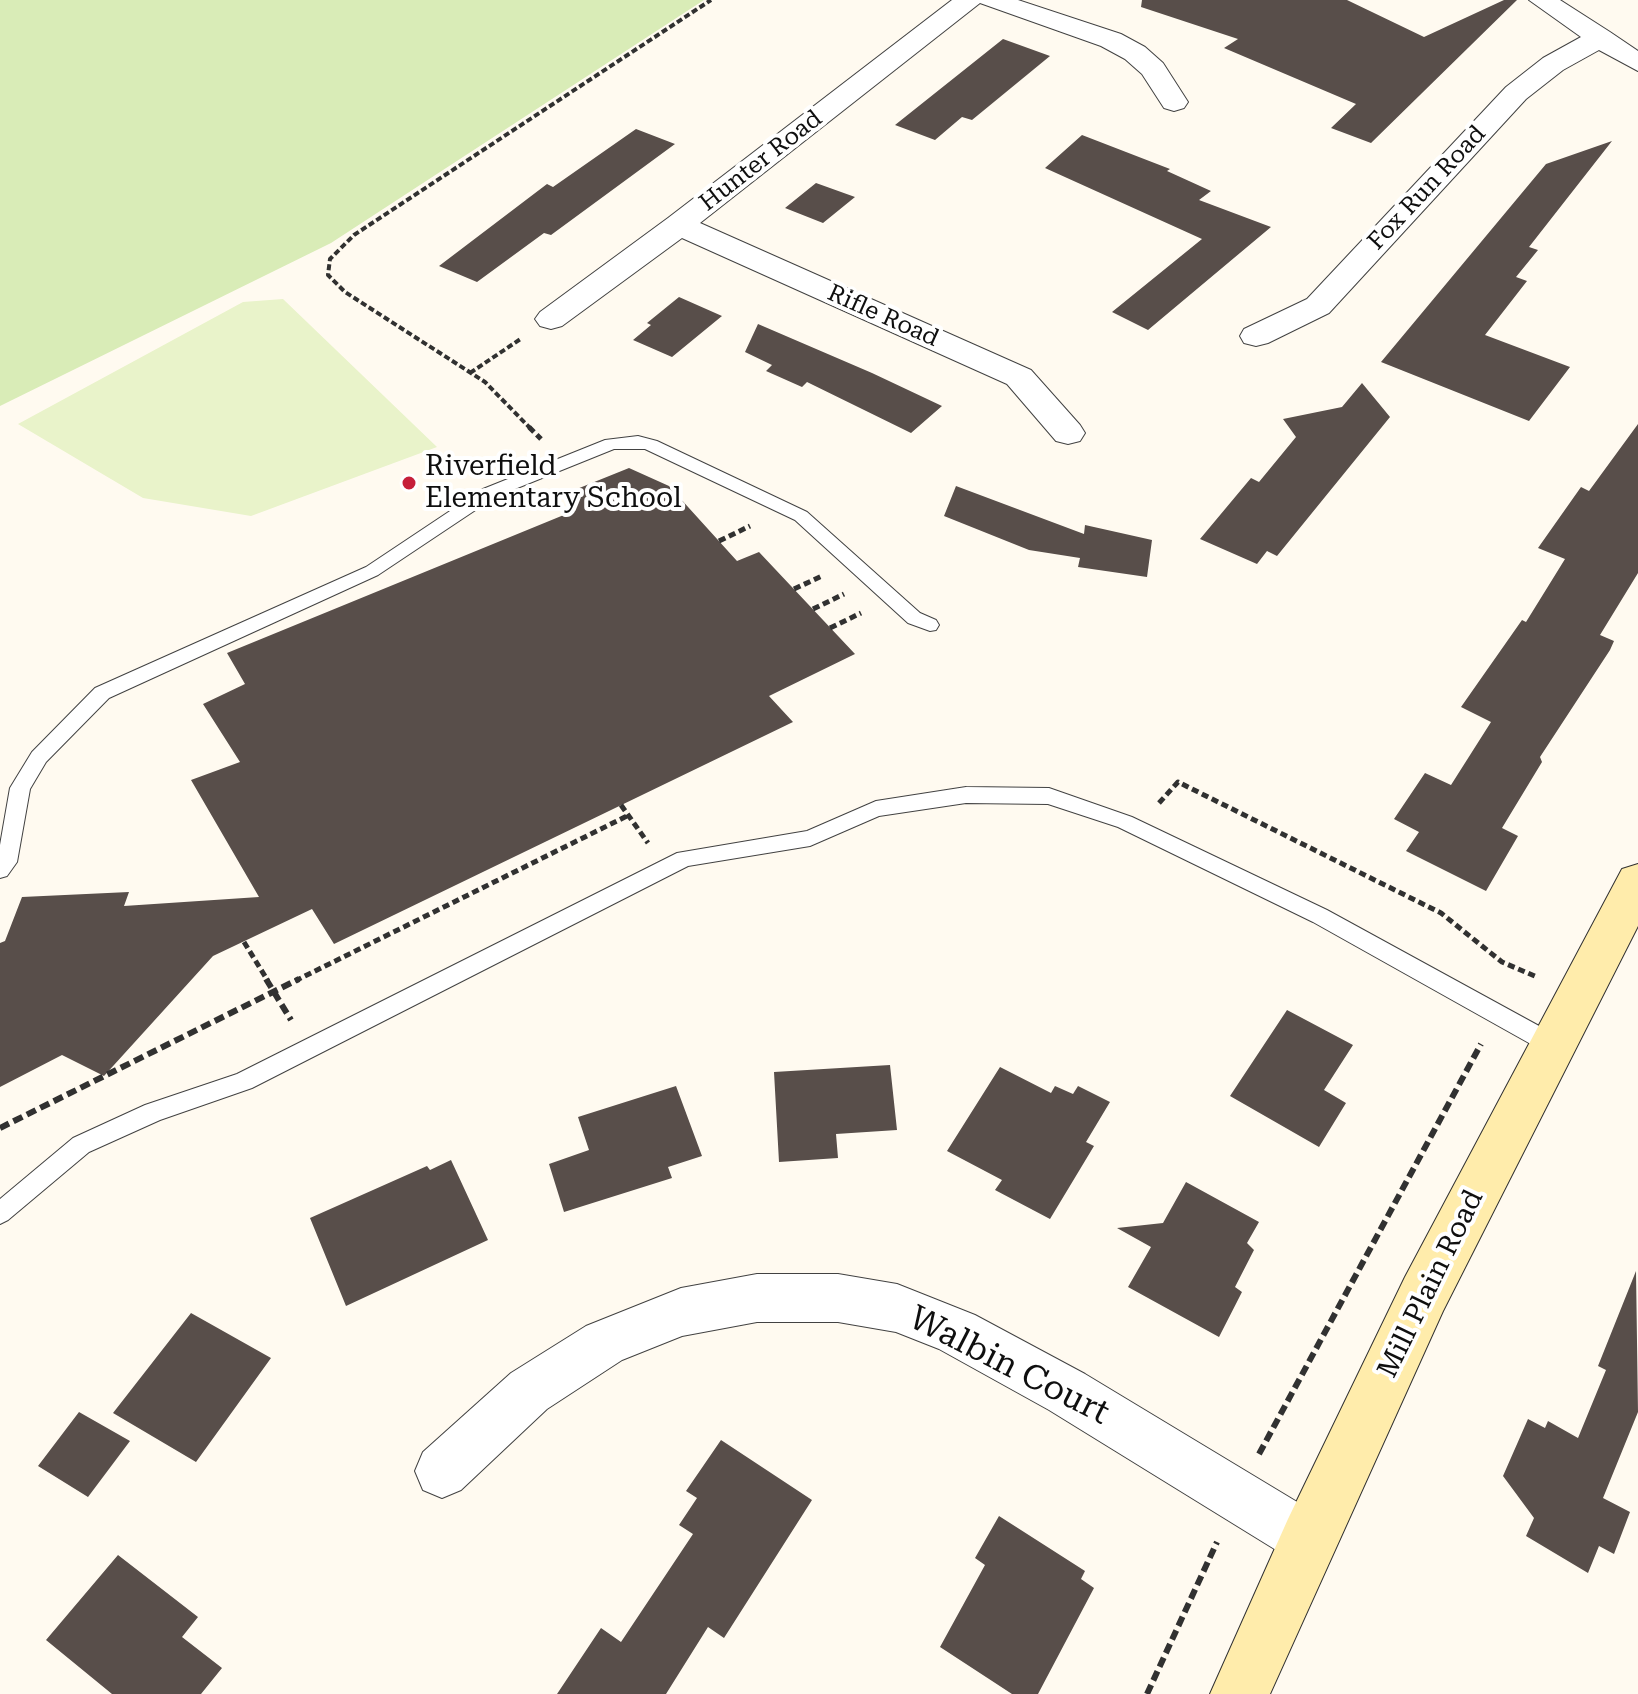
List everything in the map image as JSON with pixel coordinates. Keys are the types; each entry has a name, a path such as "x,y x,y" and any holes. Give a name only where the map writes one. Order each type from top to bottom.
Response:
{"main road":[{"name":"Mill Plain Road","path":"1240,1694 1308,1539 1424,1294 1638,882"}],"street":[{"name":"Hunter Road","path":"551,319 679,225 969,0"},
{"path":"992,0 1111,40 1135,53 1153,69 1174,102"},
{"path":"1542,0 1638,63"},
{"name":"Fox Run Road","path":"1256,336 1318,306 1516,93 1553,64 1600,38"},
{"name":"Rifle Road","path":"679,225 1019,377 1068,433"},
{"name":"Walbin Court","path":"442,1471 529,1391 604,1343 681,1312 742,1301 838,1298 897,1308 957,1332 1067,1392 1308,1539"}],"lane":[{"path":"0,870 7,862 20,788 39,757 102,693 372,571 460,509 489,493 625,441 651,445 801,516 914,618 930,625"},
{"path":"0,1213 81,1145 153,1112 244,1081 684,859 810,838 876,809 966,795 1049,796 1125,822 1320,916 1553,1045"}],"path":[{"path":"564,463 485,382 345,292 328,275 330,259 354,235 711,0"},
{"path":"470,373 551,319"},
{"path":"1151,800 1159,803 1178,782 1441,913 1502,962 1578,998"},
{"path":"621,805 651,847 641,852"},
{"path":"0,1128 275,994 629,815"},
{"path":"244,942 293,1024"},
{"path":"1147,1694 1238,1494 1521,970"}],"green space":[{"path":"0,0 704,0 331,243 0,406"},
{"path":"283,299 437,447 251,516 143,498 18,424 243,302"}],"building":[{"path":"1142,0 1347,0 1424,37 1504,0 1517,0 1371,143 1331,128 1356,104 1224,48 1238,39 1141,7"},
{"path":"1003,39 1050,56 972,120 962,117 935,140 895,125"},
{"path":"636,129 675,144 551,235 544,233 477,282 439,266 547,184 553,187"},
{"path":"1082,135 1170,169 1167,171 1211,191 1199,200 1271,227 1148,330 1112,312 1202,239 1045,168"},
{"path":"1612,141 1529,247 1538,250 1516,277 1527,281 1485,335 1570,367 1529,421 1381,362 1546,164"},
{"path":"816,183 855,197 823,223 785,208"},
{"path":"679,297 722,316 672,357 633,340 651,325 647,323"},
{"path":"758,324 942,406 911,433 807,382 802,387 766,371 772,365 745,352"},
{"path":"1362,383 1390,417 1277,556 1267,551 1257,564 1200,539 1251,478 1259,482 1296,437 1283,419 1342,407"},
{"path":"1638,424 1638,573 1600,635 1614,641 1610,650 1540,757 1542,762 1502,828 1518,836 1486,891 1406,851 1419,832 1394,819 1425,773 1451,785 1491,722 1461,707 1522,620 1526,622 1565,559 1538,548 1581,487 1589,491"},
{"path":"629,468 669,486 737,561 759,552 855,654 769,696 793,722 334,944 312,909 213,956 104,1076 62,1055 0,1087 0,943 5,941 22,897 129,892 124,906 259,897 191,780 240,762 203,704 245,684 227,653 576,510 562,495"},
{"path":"956,486 1084,534 1085,525 1152,540 1147,577 1078,567 1080,558 1029,550 944,516"},
{"path":"1287,1010 1353,1045 1324,1090 1346,1103 1319,1147 1230,1096"},
{"path":"890,1065 897,1130 836,1134 838,1158 779,1162 774,1072"},
{"path":"1000,1067 1051,1093 1055,1086 1073,1094 1078,1086 1110,1102 1086,1142 1094,1146 1050,1219 995,1190 1002,1180 947,1151"},
{"path":"676,1086 702,1156 668,1167 672,1178 564,1212 549,1164 589,1150 578,1117"},
{"path":"451,1160 488,1240 346,1306 310,1218 427,1166 430,1170"},
{"path":"1186,1182 1259,1222 1247,1243 1254,1250 1235,1287 1242,1292 1219,1337 1128,1287 1151,1247 1117,1228 1163,1223"},
{"path":"1636,1271 1638,1412 1603,1498 1630,1512 1614,1554 1599,1546 1588,1573 1526,1536 1534,1518 1503,1476 1528,1419 1545,1428 1548,1421 1578,1438 1606,1370 1598,1366"},
{"path":"191,1313 271,1358 196,1462 113,1413"},
{"path":"79,1412 130,1441 88,1497 38,1466"},
{"path":"721,1440 812,1500 724,1638 708,1627 666,1694 557,1694 601,1628 621,1642 693,1534 679,1525 697,1498 686,1491"},
{"path":"999,1516 1085,1571 1081,1579 1094,1588 1038,1694 1012,1694 940,1647 985,1565 975,1558"},
{"path":"118,1555 198,1617 182,1637 222,1668 201,1694 112,1694 46,1640"}],"place":[{"name":"Riverfield Elementary School","path":"409,483"}]}
